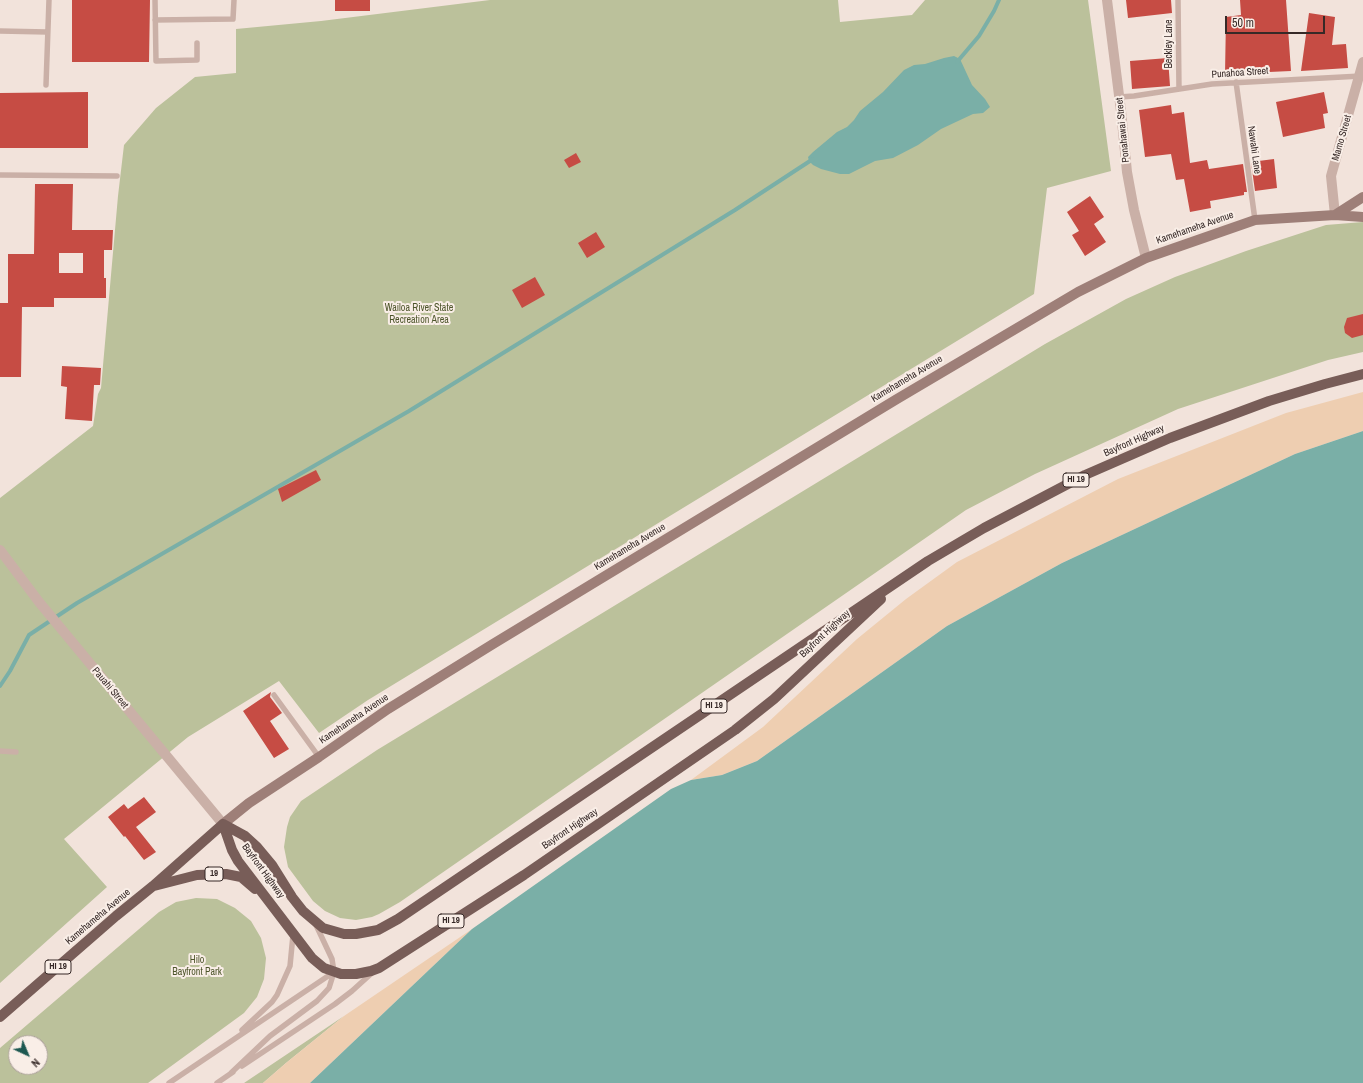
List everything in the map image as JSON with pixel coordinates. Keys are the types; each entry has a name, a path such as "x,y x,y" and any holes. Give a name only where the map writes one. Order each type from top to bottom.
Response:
{"main road":[{"name":"Kamehameha Avenue","path":"1335,215 1363,197"},
{"name":"Kamehameha Avenue","path":"0,1017 249,803 388,709 884,407 1078,292 1146,258 1255,220 1335,215 1363,217"},
{"name":"Bayfront Highway","path":"223,824 245,836 257,847 272,865 292,897 303,911 323,928 344,934 367,933 388,926 928,561 984,528 1084,475 1170,438 1269,401 1363,374"},
{"name":"Bayfront Highway","path":"223,824 232,850 238,861 312,958 324,968 334,972 356,974 371,971 379,968 524,874 747,721 774,699 861,616 928,561"},
{"name":"19","path":"153,886 197,875 226,874 241,877 269,900"}],"street":[{"name":"Ponahawai Street","path":"1107,0 1127,172 1134,210 1146,258"},
{"name":"Mamo Street","path":"1335,215 1330,176 1361,76 1363,62"},
{"name":"Pauahi Street","path":"0,550 39,602 223,824"}],"lane":[{"path":"46,85 49,0"},
{"path":"155,0 156,61 197,60 196,43"},
{"path":"155,20 233,19 234,0"},
{"name":"Beckley Lane","path":"1178,0 1179,89"},
{"path":"0,31 47,32"},
{"name":"Punahoa Street","path":"1119,97 1212,84 1361,76"},
{"name":"Nawahi Lane","path":"1236,82 1255,220"},
{"path":"0,176 117,176"},
{"path":"274,695 319,757"},
{"path":"0,751 16,752"},
{"path":"231,1073 270,1036 322,998 332,982 334,972 332,960 314,921"},
{"path":"225,1044 272,1002 290,966 293,934"},
{"path":"217,1083 335,1004 379,968"},
{"path":"169,1083 334,972"}],"green space":[{"name":"Wailoa River State Recreation Area","path":"490,0 838,0 840,22 912,15 925,0 1088,0 1111,171 1047,188 1034,294 368,700 319,733 279,681 188,737 64,839 107,887 0,983 0,498 93,426 98,394 101,388 124,145 156,108 195,77 236,73 236,29 321,21"},
{"path":"1363,222 1363,352 1328,360 1178,409 1035,474 966,510 400,902 379,914 356,920 340,918 325,911 313,901 288,867 284,847 287,827 290,817 301,801 377,750 1045,344 1126,299 1175,277 1246,251 1326,225"},
{"name":"Hilo Bayfront Park","path":"196,898 217,899 235,908 251,921 261,938 266,958 264,979 257,997 244,1013 148,1083 0,1083 0,1048 8,1041 8,1075 48,1075 48,1035 15,1035 159,912 176,902"},
{"path":"344,1016 263,1083 244,1083"}],"sand":[{"path":"1363,392 1363,431 1295,454 1062,563 947,626 757,761 722,775 691,780 763,727 857,639 906,599 957,562 1118,479 1286,413"},
{"path":"472,929 310,1083 263,1083 344,1016"}],"water":[{"path":"954,56 960,59 972,85 990,107 983,113 973,114 941,129 918,145 893,158 875,161 849,174 840,174 821,169 809,161 808,157 813,152 837,132 847,127 860,111 883,92 904,70 914,65 925,64"},
{"path":"1363,431 1363,1083 310,1083 472,929 671,789 691,780 722,775 757,761 947,626 1062,563 1295,454"}],"building":[{"path":"72,0 150,0 149,62 72,62"},
{"path":"335,0 370,0 370,11 335,11"},
{"path":"1126,0 1171,0 1172,13 1128,18"},
{"path":"1240,0 1286,0 1291,71 1225,74 1226,17 1241,15"},
{"path":"1309,13 1335,17 1332,45 1346,44 1348,68 1301,71"},
{"path":"1168,58 1170,86 1132,89 1130,61"},
{"path":"88,92 88,148 0,148 0,93"},
{"path":"1324,92 1328,113 1323,114 1325,128 1283,137 1276,102"},
{"path":"1171,105 1172,114 1184,112 1190,163 1207,160 1209,169 1243,164 1247,192 1244,192 1244,195 1210,201 1211,208 1190,212 1184,179 1176,180 1171,154 1145,157 1139,110"},
{"path":"576,153 581,162 569,168 564,160"},
{"path":"1274,159 1277,188 1255,191 1251,162"},
{"path":"35,184 73,184 72,230 113,230 112,250 104,250 106,298 54,298 54,307 22,307 21,377 0,377 0,303 8,303 8,254 34,254","holes":["59,253 83,253 83,273 59,273"]},
{"path":"1090,196 1104,217 1094,224 1106,242 1085,256 1072,235 1079,231 1067,212"},
{"path":"596,232 605,247 587,258 578,243"},
{"path":"535,277 545,295 522,308 512,290"},
{"path":"1363,314 1363,335 1352,338 1345,333 1344,327 1347,318"},
{"path":"62,366 101,368 100,385 94,385 92,421 65,419 67,387 61,386"},
{"path":"316,470 321,480 282,502 278,489"},
{"path":"271,692 270,697 282,713 270,721 289,749 274,758 243,711"},
{"path":"144,797 156,812 136,827 156,852 144,860 108,817 124,804 128,809"}],"waterway":[{"path":"957,62 979,36 999,0"},
{"path":"0,686 10,671 29,635 77,603 409,411 735,210 813,159"}]}
